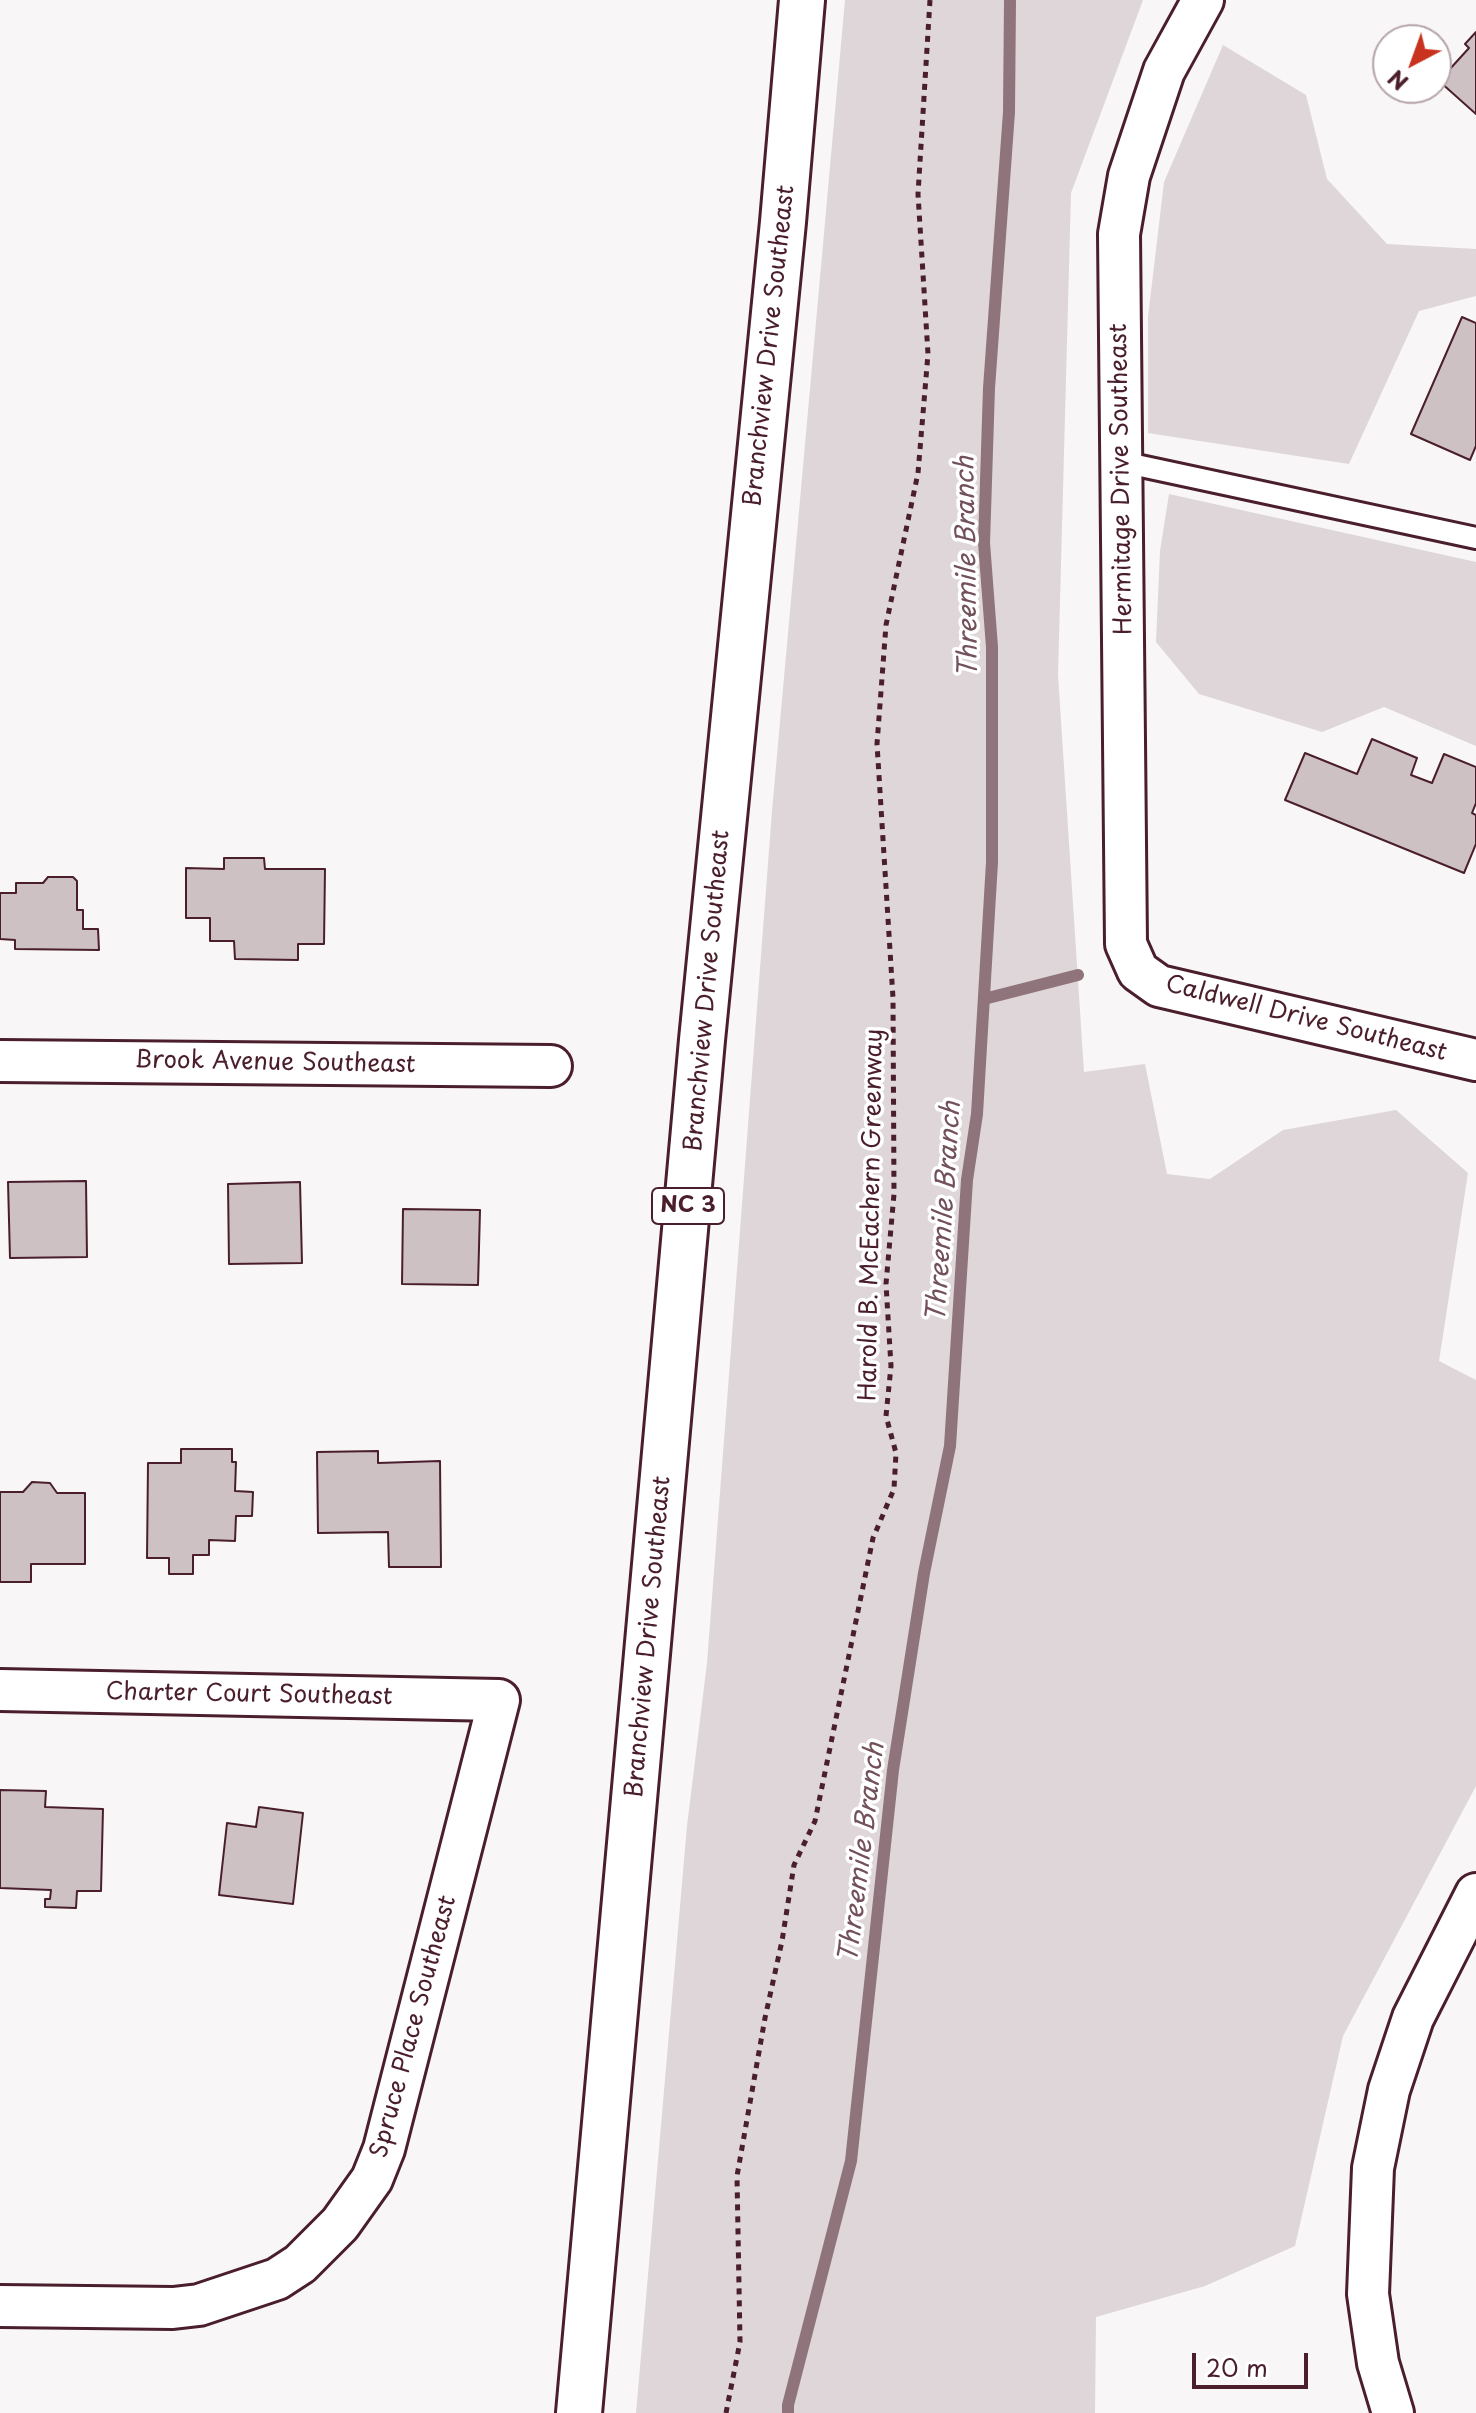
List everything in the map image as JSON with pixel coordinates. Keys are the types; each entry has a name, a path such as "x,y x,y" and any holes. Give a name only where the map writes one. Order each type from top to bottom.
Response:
{"main road":[{"name":"Branchview Drive Southeast","path":"579,2413 704,1025 802,0"}],"street":[{"name":"Hermitage Drive Southeast","path":"1138,971 1126,944 1119,234 1129,176 1164,71 1203,0"},
{"name":"Caldwell Drive Southeast","path":"1138,971 1159,986 1476,1060"},
{"name":"Brook Avenue Southeast","path":"0,1061 551,1066"},
{"name":"Charter Court Southeast","path":"0,1690 499,1700"},
{"name":"Spruce Place Southeast","path":"0,2306 173,2308 199,2305 277,2279 300,2264 340,2224 372,2179 384,2149 499,1700"},
{"path":"1393,2413 1378,2363 1368,2294 1373,2168 1389,2090 1413,2018 1476,1894"}],"lane":[{"path":"1122,462 1476,538"}],"path":[{"name":"Harold B. McEachern Greenway","path":"726,2413 740,2342 737,2176 765,2018 794,1865 815,1821 873,1538 894,1489 896,1453 886,1416 891,1366 886,1284 894,1194 893,998 877,744 886,625 918,473 928,354 918,194 930,0"}],"shaded area":[{"path":"845,0 1143,0 1071,193 1058,675 1084,1072 1145,1064 1167,1174 1210,1179 1283,1130 1396,1110 1468,1173 1439,1361 1476,1380 1476,1786 1343,2036 1295,2246 1205,2286 1096,2317 1095,2413 636,2413 687,1826 707,1663 772,811"},
{"path":"1223,45 1306,95 1327,179 1387,244 1476,249 1476,296 1419,311 1349,464 1148,433 1148,317 1164,182"},
{"path":"1169,494 1476,562 1476,746 1384,707 1322,732 1199,694 1156,642 1160,551"}],"building":[{"path":"1476,32 1476,114 1452,93 1452,67 1469,48 1465,44"},
{"path":"1462,317 1476,323 1476,446 1470,460 1411,434"},
{"path":"1372,739 1417,758 1411,775 1432,783 1444,754 1476,767 1476,803 1472,813 1476,815 1476,844 1464,873 1285,800 1305,753 1357,774"},
{"path":"224,858 264,858 265,869 325,869 324,944 298,944 298,960 235,959 234,941 210,941 210,918 186,918 186,868 224,869"},
{"path":"48,877 73,877 77,881 77,910 83,910 83,929 98,929 99,950 15,949 15,940 0,939 0,893 16,893 16,883 43,883"},
{"path":"86,1181 87,1257 10,1258 8,1182"},
{"path":"300,1182 302,1263 229,1264 228,1184"},
{"path":"403,1209 480,1210 478,1285 402,1284"},
{"path":"181,1449 232,1449 232,1462 236,1462 235,1491 253,1492 252,1516 236,1516 235,1541 209,1540 209,1555 193,1555 193,1574 169,1574 169,1558 147,1558 148,1463 181,1463"},
{"path":"378,1451 378,1463 440,1461 441,1567 389,1567 388,1532 318,1533 317,1452"},
{"path":"32,1482 50,1483 57,1493 85,1493 85,1564 31,1564 31,1582 0,1582 0,1492 23,1492"},
{"path":"0,1790 46,1791 45,1807 103,1809 101,1891 77,1891 76,1908 45,1907 45,1899 50,1899 51,1890 0,1888"},
{"path":"259,1807 303,1813 293,1904 219,1895 227,1823 256,1827"}],"waterway":[{"name":"Threemile Branch","path":"788,2413 851,2161 893,1770 924,1573 950,1446 967,1180 977,1114 992,862 992,647 984,543 989,388 1009,112 1010,0"},
{"path":"984,999 1078,975"}]}
